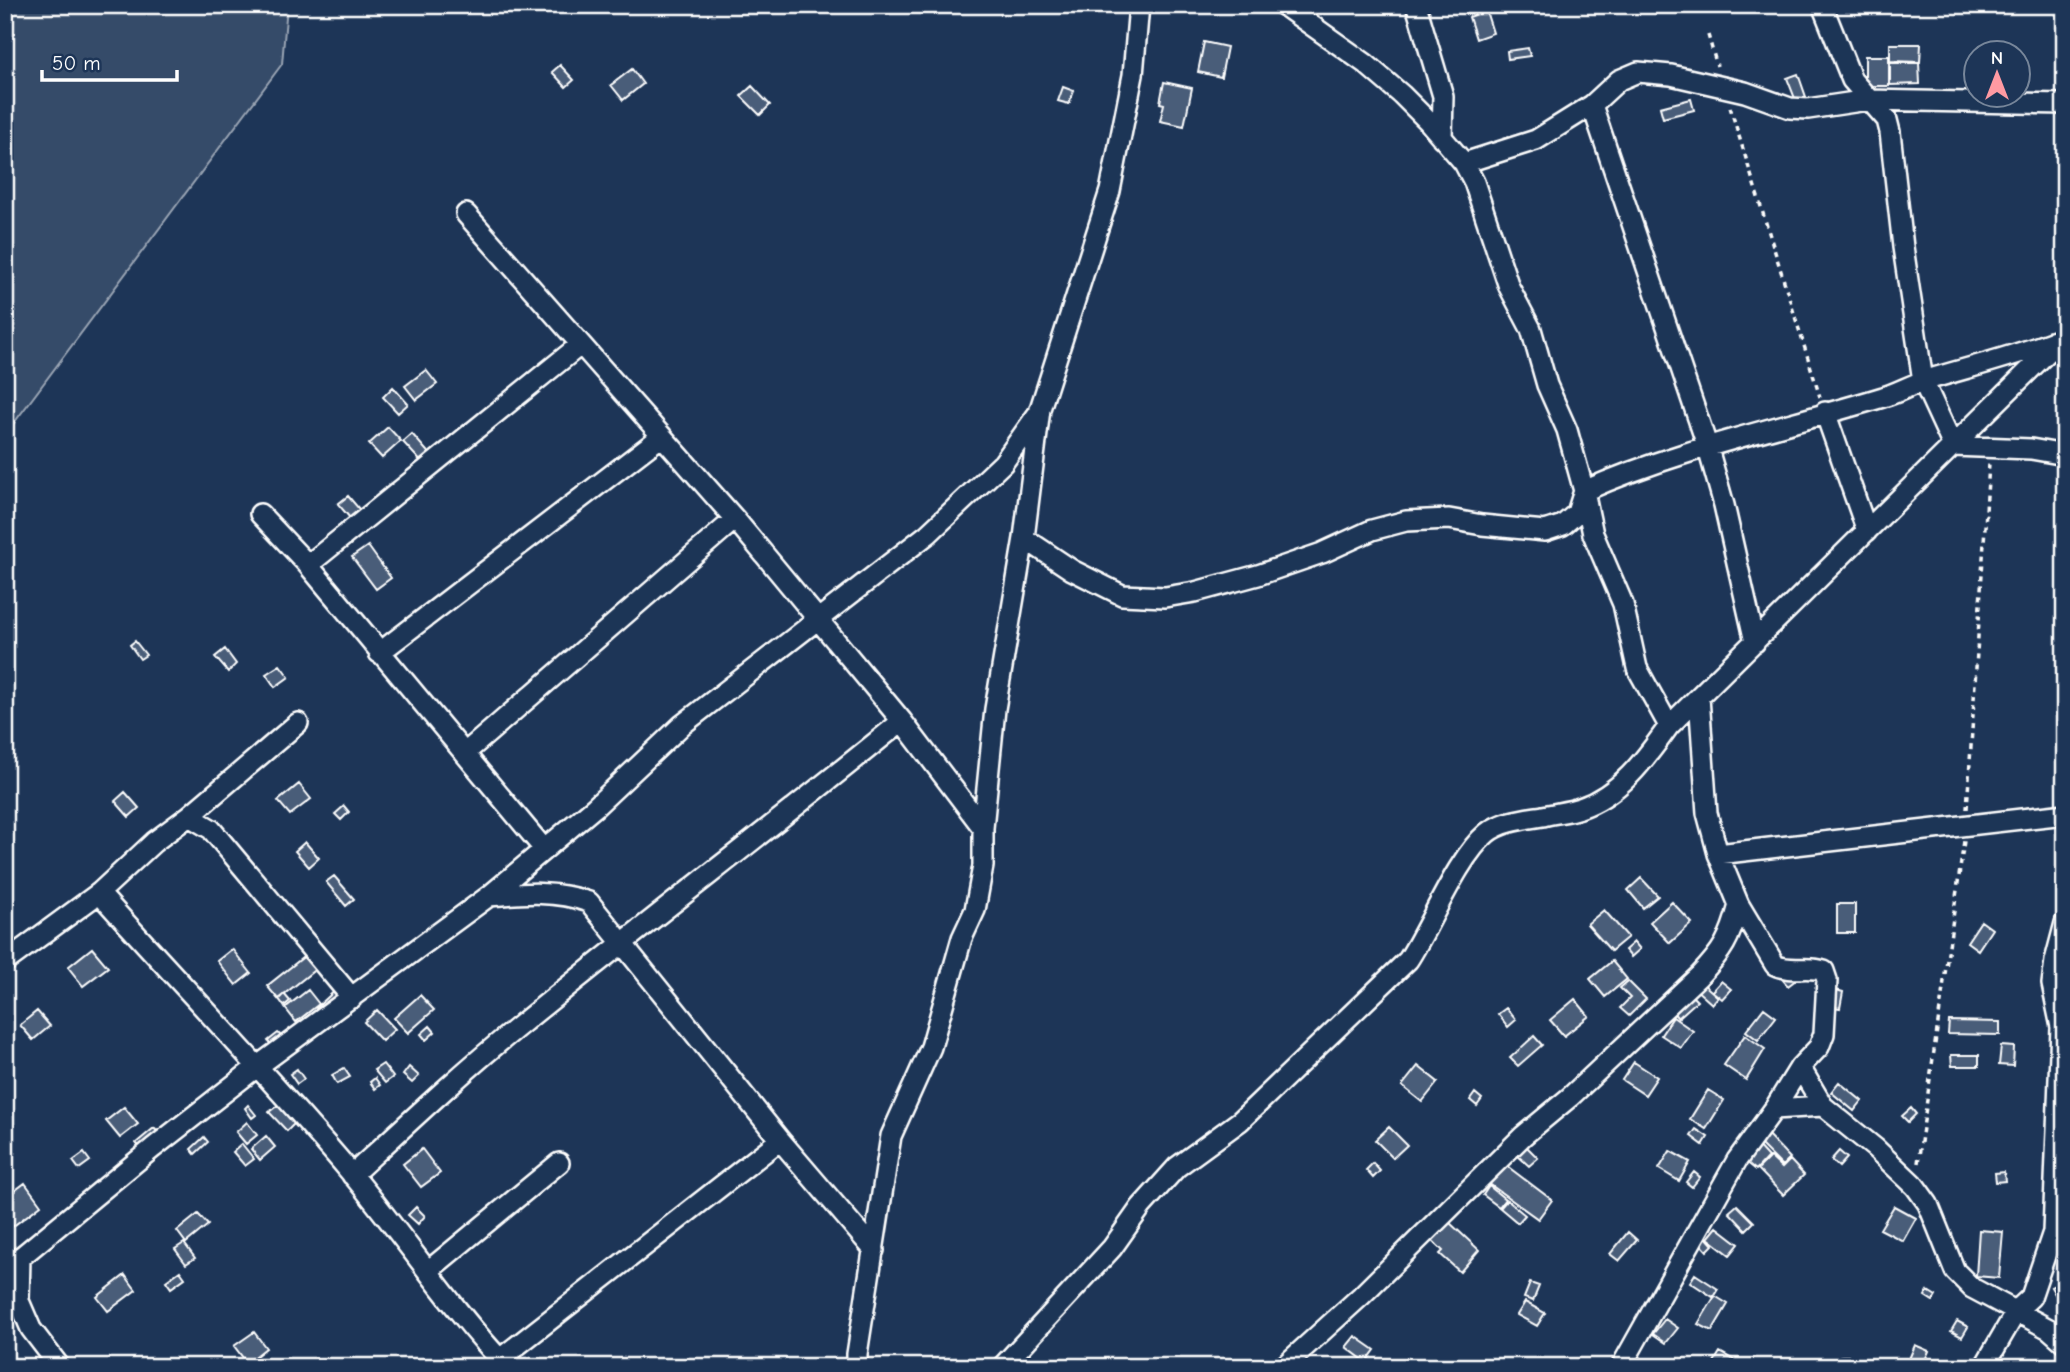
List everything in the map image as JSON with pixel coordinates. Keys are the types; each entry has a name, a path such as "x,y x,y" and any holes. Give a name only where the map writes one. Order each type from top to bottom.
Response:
{"street":[{"path":"857,1367 885,1160 891,1136 931,1047 962,938 975,911 983,866 995,709 1024,538 1040,409 1110,191 1131,86 1139,5"},
{"path":"1283,5 1366,64 1402,95 1464,163 1481,200 1508,287 1531,329 1547,385 1567,430 1593,534 1623,604 1637,668 1669,726"},
{"path":"1416,5 1443,96 1442,138"},
{"path":"1822,5 1852,80 1887,120 1923,381 1953,446"},
{"path":"1464,163 1535,140 1592,105 1619,80 1638,72 1671,75 1745,92 1790,108 1808,109 1868,100 2065,104"},
{"path":"1592,105 1707,445 1724,505 1755,642"},
{"path":"466,214 735,519 902,721 984,828"},
{"path":"1024,538 1072,570 1122,595 1165,597 1258,575 1322,553 1372,530 1406,521 1449,519 1545,531 1563,526 1577,513 1584,491 1630,471 1707,445 1885,397 1923,381 2021,353 2064,337"},
{"path":"1002,1367 1112,1248 1141,1207 1177,1167 1240,1121 1408,960 1424,936 1455,876 1488,832 1503,824 1581,808 1602,798 1625,781 1669,726 2064,337"},
{"path":"308,565 580,345"},
{"path":"60,1367 31,1329 19,1301 13,1263 258,1066 489,895 595,807 682,725 928,534 1003,463 1040,409"},
{"path":"1825,412 1867,531"},
{"path":"379,653 662,436"},
{"path":"1953,446 2031,449 2065,455"},
{"path":"260,514 308,565 544,849"},
{"path":"465,753 735,519"},
{"path":"1621,1367 1737,1160 1800,1067 1819,1047 1824,1034 1827,980 1824,971 1816,968 1785,970 1775,965 1740,905 1718,854 1707,813 1699,697"},
{"path":"352,1175 446,1088 519,1026 902,721"},
{"path":"5,962 99,893 154,842 189,816 298,723"},
{"path":"1718,854 2065,814"},
{"path":"189,816 211,829 352,998"},
{"path":"489,895 542,892 589,902 780,1140 874,1250"},
{"path":"99,893 190,996 258,1066 352,1175 504,1363 780,1140"},
{"path":"1283,1367 1380,1278 1523,1136 1570,1097 1699,976 1717,957 1731,936 1740,905"},
{"path":"1984,1367 2017,1310 2031,1297 2053,1233 2061,1027 2052,984 2065,923"},
{"path":"1800,1067 1823,1106 1875,1148 1915,1186 1928,1204 1955,1271 1972,1288 2017,1310 2049,1329 2065,1343"},
{"path":"1774,1108 1823,1106"},
{"path":"428,1271 559,1163"},
{"path":"1843,1367 1850,1367"}],"path":[{"path":"1708,35 1825,412"}],"shaded area":[{"path":"5,5 287,5 282,64 5,435"}],"building":[{"path":"1486,11 1493,33 1476,39 1469,17"},
{"path":"1204,42 1227,47 1221,77 1198,72"},
{"path":"1890,44 1921,44 1920,62 1890,61"},
{"path":"1528,48 1530,56 1508,59 1507,51"},
{"path":"1865,56 1889,56 1889,86 1865,86"},
{"path":"1890,63 1919,63 1920,84 1890,85"},
{"path":"560,65 574,80 566,87 552,72"},
{"path":"632,69 643,84 623,100 611,85"},
{"path":"1798,74 1806,97 1796,101 1787,78"},
{"path":"1164,82 1192,88 1184,126 1160,121 1164,104 1160,103"},
{"path":"752,86 770,105 760,115 741,96"},
{"path":"1063,87 1074,91 1069,104 1058,101"},
{"path":"1691,99 1694,110 1663,118 1660,107"},
{"path":"426,370 437,384 416,400 405,386"},
{"path":"393,387 408,404 398,413 383,397"},
{"path":"388,427 401,441 382,458 369,444"},
{"path":"412,434 433,458 424,465 403,442"},
{"path":"348,496 360,510 350,518 338,504"},
{"path":"368,546 391,578 376,589 352,557"},
{"path":"135,641 146,655 140,659 130,645"},
{"path":"225,649 236,664 228,672 215,657"},
{"path":"280,665 289,677 275,687 266,674"},
{"path":"299,784 311,799 290,815 278,801"},
{"path":"125,792 139,808 129,817 115,801"},
{"path":"344,806 349,812 341,820 335,814"},
{"path":"305,842 319,858 309,867 295,851"},
{"path":"334,876 354,899 346,906 326,882"},
{"path":"1641,878 1658,896 1643,908 1628,890"},
{"path":"1672,902 1692,923 1670,943 1650,922"},
{"path":"1837,904 1855,904 1855,933 1837,933"},
{"path":"1604,910 1628,937 1611,951 1587,924"},
{"path":"1981,921 1992,929 1978,950 1967,942"},
{"path":"1634,942 1640,949 1631,957 1625,950"},
{"path":"92,948 108,967 83,986 68,967"},
{"path":"232,949 251,973 236,985 217,961"},
{"path":"311,951 322,964 278,999 267,986"},
{"path":"1612,961 1627,979 1605,997 1590,979"},
{"path":"1791,972 1797,979 1788,986 1782,979"},
{"path":"1628,981 1646,999 1629,1016 1620,1008 1630,998 1620,988"},
{"path":"1721,981 1731,989 1722,999 1712,991"},
{"path":"1701,982 1718,997 1712,1004 1695,989"},
{"path":"339,987 344,993 322,1014 316,1008"},
{"path":"1685,989 1697,1001 1678,1018 1667,1006"},
{"path":"1833,989 1843,992 1840,1008 1829,1006"},
{"path":"308,990 319,1004 296,1022 285,1008"},
{"path":"284,994 290,1001 284,1006 279,999"},
{"path":"420,995 434,1010 408,1033 394,1018"},
{"path":"1575,999 1589,1016 1564,1036 1550,1020"},
{"path":"1506,1008 1516,1020 1508,1027 1498,1014"},
{"path":"1764,1008 1776,1017 1758,1040 1746,1031"},
{"path":"377,1010 395,1029 382,1041 364,1022"},
{"path":"37,1011 50,1026 33,1040 20,1025"},
{"path":"1673,1017 1693,1031 1681,1048 1661,1035"},
{"path":"1949,1021 2000,1022 2000,1035 1948,1034"},
{"path":"430,1026 435,1032 426,1040 421,1034"},
{"path":"278,1033 282,1037 272,1046 268,1041"},
{"path":"1745,1035 1765,1049 1746,1080 1724,1065"},
{"path":"1534,1036 1542,1045 1518,1066 1510,1058"},
{"path":"2001,1046 2014,1047 2013,1066 1999,1065"},
{"path":"1951,1055 1979,1055 1979,1066 1952,1066"},
{"path":"1634,1062 1657,1077 1645,1095 1622,1080"},
{"path":"383,1064 393,1077 385,1083 374,1070"},
{"path":"1418,1066 1438,1082 1422,1102 1402,1086"},
{"path":"409,1067 419,1076 412,1083 403,1075"},
{"path":"344,1068 350,1077 337,1084 332,1075"},
{"path":"297,1069 304,1079 297,1084 290,1074"},
{"path":"375,1078 380,1085 375,1089 370,1082"},
{"path":"1839,1082 1862,1101 1854,1111 1831,1092"},
{"path":"1708,1090 1724,1100 1706,1129 1690,1119"},
{"path":"1475,1093 1482,1099 1477,1106 1470,1100"},
{"path":"248,1105 256,1115 252,1118 245,1108"},
{"path":"278,1105 295,1123 287,1131 269,1112"},
{"path":"124,1107 138,1124 120,1138 106,1121"},
{"path":"1911,1108 1916,1114 1908,1122 1902,1116"},
{"path":"247,1122 257,1135 246,1144 236,1132"},
{"path":"1389,1127 1407,1145 1393,1158 1375,1140"},
{"path":"154,1128 163,1138 145,1153 136,1143"},
{"path":"1696,1129 1708,1137 1703,1145 1691,1136"},
{"path":"1766,1133 1790,1158 1782,1166 1757,1141"},
{"path":"266,1136 275,1147 260,1160 251,1149"},
{"path":"204,1137 208,1142 195,1154 191,1149"},
{"path":"242,1144 254,1159 245,1166 233,1152"},
{"path":"1756,1144 1768,1157 1756,1170 1745,1161"},
{"path":"1526,1146 1538,1158 1529,1166 1517,1155"},
{"path":"422,1149 440,1173 421,1187 403,1164"},
{"path":"1670,1151 1690,1162 1679,1181 1659,1169"},
{"path":"1839,1151 1847,1158 1839,1167 1831,1160"},
{"path":"84,1153 90,1161 79,1169 73,1161"},
{"path":"1770,1157 1782,1168 1790,1160 1804,1175 1783,1195 1758,1169"},
{"path":"1373,1163 1380,1171 1373,1178 1366,1170"},
{"path":"1503,1163 1552,1200 1538,1219 1488,1183"},
{"path":"1694,1172 1700,1177 1692,1187 1686,1182"},
{"path":"2004,1172 2005,1181 1996,1182 1995,1173"},
{"path":"25,1183 41,1205 12,1227 5,1218 5,1198"},
{"path":"1489,1186 1505,1199 1499,1207 1483,1195"},
{"path":"1507,1200 1525,1215 1518,1223 1500,1208"},
{"path":"1737,1205 1754,1222 1746,1230 1729,1212"},
{"path":"1894,1206 1916,1218 1903,1241 1880,1229"},
{"path":"416,1207 425,1216 418,1224 408,1215"},
{"path":"198,1214 208,1225 186,1243 177,1231"},
{"path":"1449,1222 1479,1250 1460,1272 1440,1254 1443,1251 1432,1240"},
{"path":"1717,1227 1739,1244 1730,1255 1708,1238"},
{"path":"1979,1230 2003,1232 1999,1278 1976,1276"},
{"path":"1628,1232 1637,1240 1619,1261 1610,1254"},
{"path":"1706,1237 1713,1245 1707,1251 1700,1243"},
{"path":"184,1243 195,1258 186,1264 175,1249"},
{"path":"180,1271 185,1278 171,1288 166,1281"},
{"path":"1695,1274 1718,1289 1713,1297 1690,1282"},
{"path":"125,1275 136,1290 108,1311 97,1297"},
{"path":"2065,1280 2065,1312 2051,1287"},
{"path":"1530,1283 1539,1286 1533,1301 1524,1298"},
{"path":"1928,1291 1936,1296 1933,1301 1925,1296"},
{"path":"1715,1296 1728,1304 1712,1331 1698,1324"},
{"path":"1525,1302 1545,1313 1537,1326 1517,1315"},
{"path":"1665,1319 1678,1328 1666,1343 1653,1334"},
{"path":"1957,1321 1968,1327 1962,1337 1951,1331"},
{"path":"254,1332 266,1348 247,1363 234,1346"},
{"path":"1355,1336 1375,1350 1366,1362 1346,1347"},
{"path":"1915,1345 1929,1351 1923,1365 1909,1359"},
{"path":"1720,1352 1741,1364 1740,1367 1711,1367"}]}
